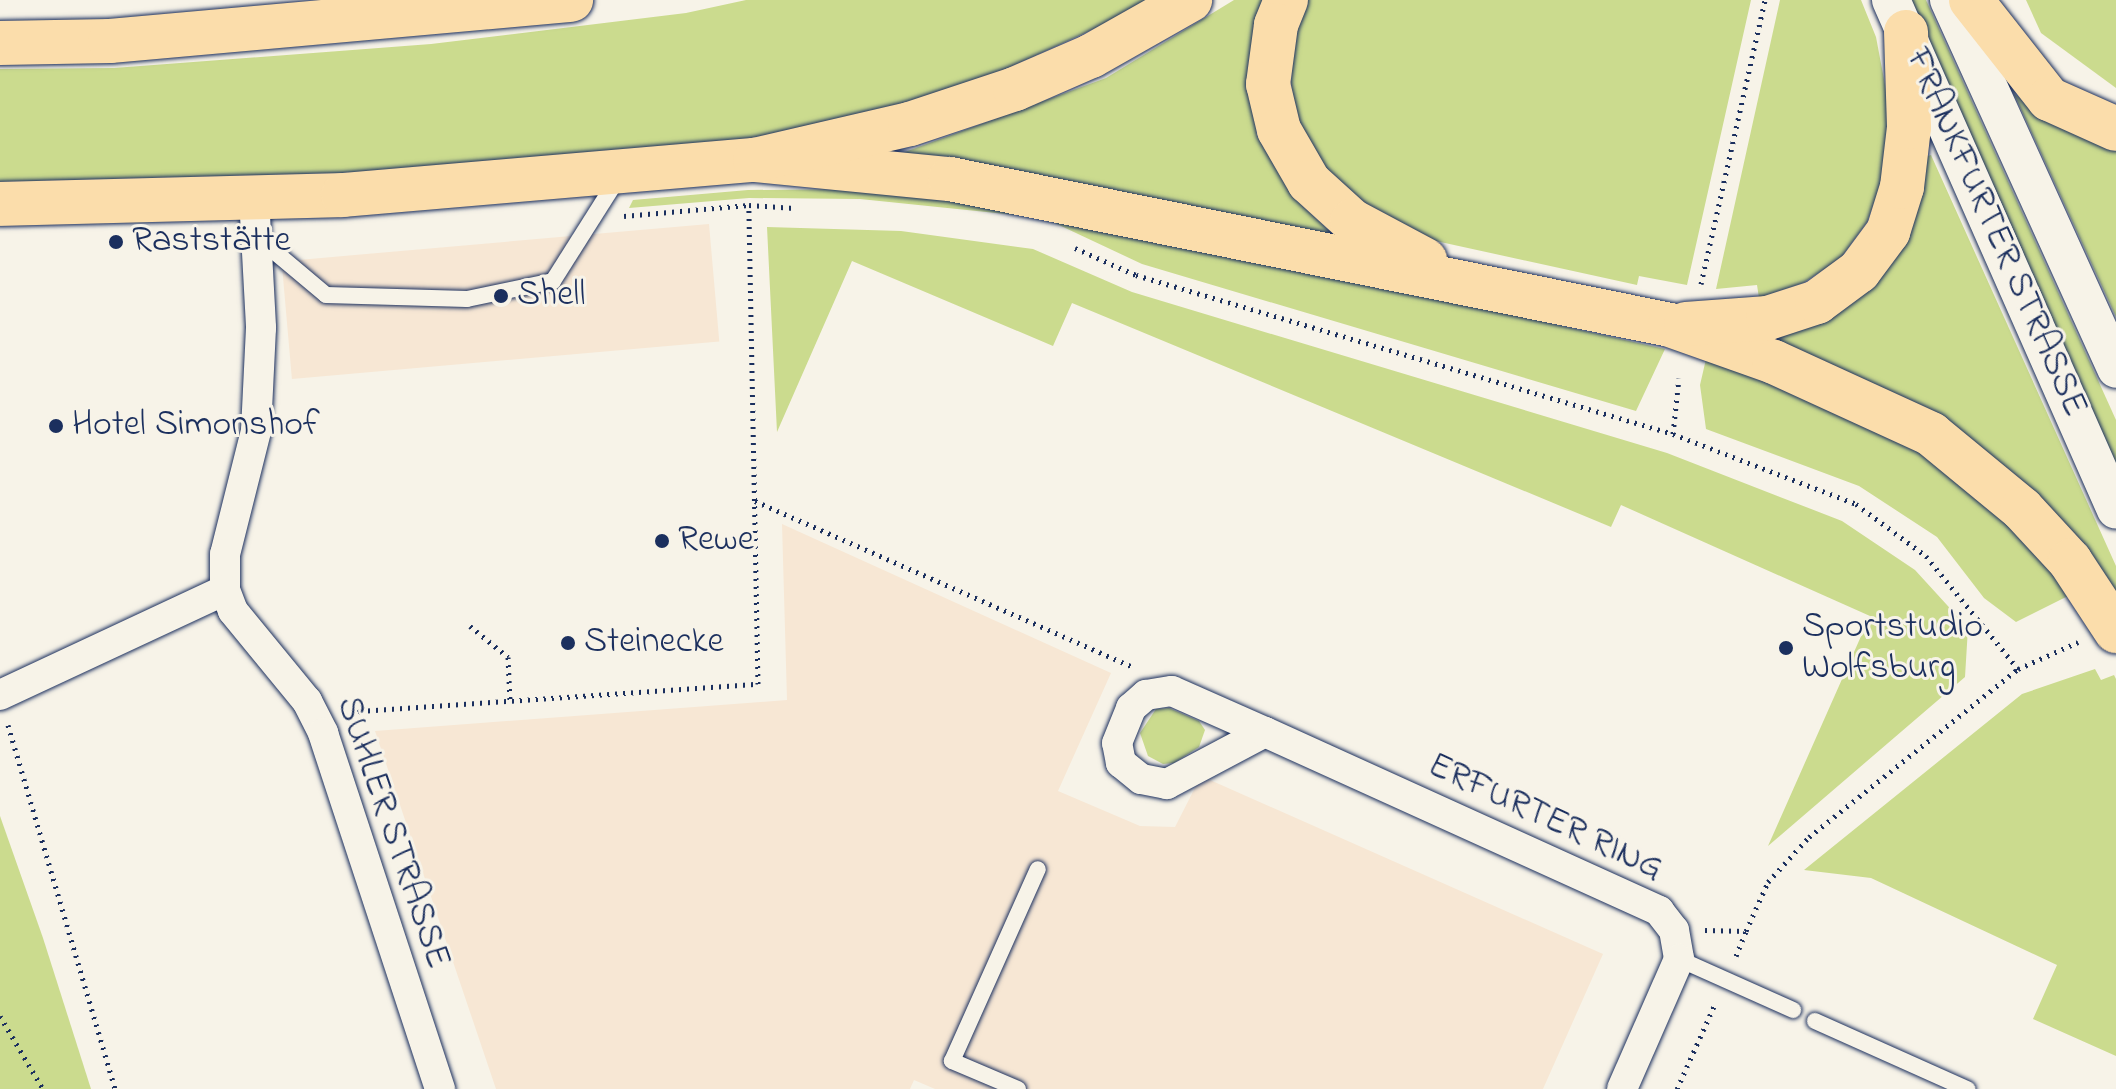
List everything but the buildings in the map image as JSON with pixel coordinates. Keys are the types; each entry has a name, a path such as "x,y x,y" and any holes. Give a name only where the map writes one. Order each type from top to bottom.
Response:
{"highway":[{"path":"0,43 110,41 571,0"},
{"path":"0,204 255,216 755,160 910,124 1015,89 1091,56 1190,0"},
{"path":"1286,0 1276,25 1268,84 1279,130 1309,182 1352,221 1481,286"},
{"path":"1971,0 2049,99 2116,129"},
{"path":"1670,325 1768,318 1817,302 1859,271 1888,232 1902,187 1909,127 1899,16"},
{"path":"755,160 950,179 1670,325 1774,362 1931,434 2032,519 2070,561 2097,636"}],"street":[{"name":"FRANKFURTER STRASSE","path":"1949,0 2116,369"},
{"name":"FRANKFURTER STRASSE","path":"1899,16 2116,510"},
{"path":"2,704 225,590 225,554 256,431 261,328 255,216"},
{"name":"SUHLER STRASSE","path":"225,590 233,611 307,701 323,733 440,1089"},
{"path":"1172,691 1146,695 1121,724 1121,763 1141,779 1167,784 1193,775 1219,754 1265,732"},
{"name":"ERFURTER RING","path":"1172,691 1659,911 1676,944"},
{"path":"1622,1089 1676,944"}],"lane":[{"path":"255,216 326,295 467,299 553,281 587,219 621,174"},
{"path":"1018,1089 952,1061 1038,869"},
{"path":"1676,944 1726,981 1793,1010"},
{"path":"1815,1021 1967,1089"}],"path":[{"path":"1700,288 1765,0"},
{"path":"323,733 360,711 758,684 749,205"},
{"path":"1068,244 1136,275 1673,434 1856,504 1926,556 2018,669"},
{"path":"1673,434 1679,378"},
{"path":"755,501 1118,658 1172,691"},
{"path":"470,626 508,657 510,701"},
{"path":"1677,1089 1768,882 1809,837 2018,669 2097,636"},
{"path":"2,704 115,1089"},
{"path":"1676,944 1746,931"},
{"path":"0,1016 43,1089"}],"shaded area":[{"name":"Shell","path":"709,224 719,342 292,379 282,261"},
{"path":"782,524 1111,673 1058,791 1140,826 1175,827 1201,776 1603,954 1543,1089 935,1089 914,1080 910,1089 496,1089 375,731 787,700"}],"green space":[{"path":"746,0 1157,0 995,74 896,106 747,139 620,157 341,173 0,182 0,69 114,68 431,44 686,13"},
{"path":"1234,0 1265,0 1250,83 1257,136 1294,198 1335,236 894,156 1106,78"},
{"path":"1306,0 1751,0 1687,285 1639,276 1637,285 1413,236 1365,206 1326,172 1297,124 1291,82 1296,27"},
{"path":"1780,0 1861,0 1876,37 1889,106 1884,176 1867,222 1840,259 1803,283 1759,298 1757,285 1716,289"},
{"path":"1910,0 1926,0 2116,420 2116,467"},
{"path":"2026,0 2116,0 2116,88 2041,33"},
{"path":"2014,94 2042,114 2116,143 2116,317"},
{"path":"1931,155 2116,566 2116,605 2064,530 1773,346 1773,337 1828,316 1873,288 1906,240 1925,157"},
{"path":"860,189 947,195 1086,220 1665,349 1636,411 1142,264 1044,218 860,199 749,198 629,208 633,200 748,190"},
{"path":"767,227 901,231 1033,249 1132,292 1667,453 1842,521 1915,570 1968,628 1965,677 1768,846 1870,616 1621,505 1611,527 1072,303 1053,346 852,261 777,432"},
{"path":"1706,359 1771,378 1918,447 1972,486 2052,571 2068,596 2016,622 1984,598 1937,537 1859,486 1706,429 1700,385"},
{"path":"2095,669 2101,680 2114,675 2116,679 2116,1056 2033,1019 2057,965 1871,878 1804,870 2022,694"},
{"path":"1169,708 1199,721 1205,730 1199,747 1174,763 1163,764 1148,756 1140,733 1156,709"},
{"path":"0,816 43,938 91,1089 0,1089"}],"place":[{"name":"Raststätte","path":"116,242"},
{"name":"Shell","path":"501,296"},
{"name":"Hotel Simonshof","path":"56,426"},
{"name":"Rewe","path":"662,541"},
{"name":"Steinecke","path":"568,643"},
{"name":"Sportstudio Wolfsburg","path":"1786,648"}]}
